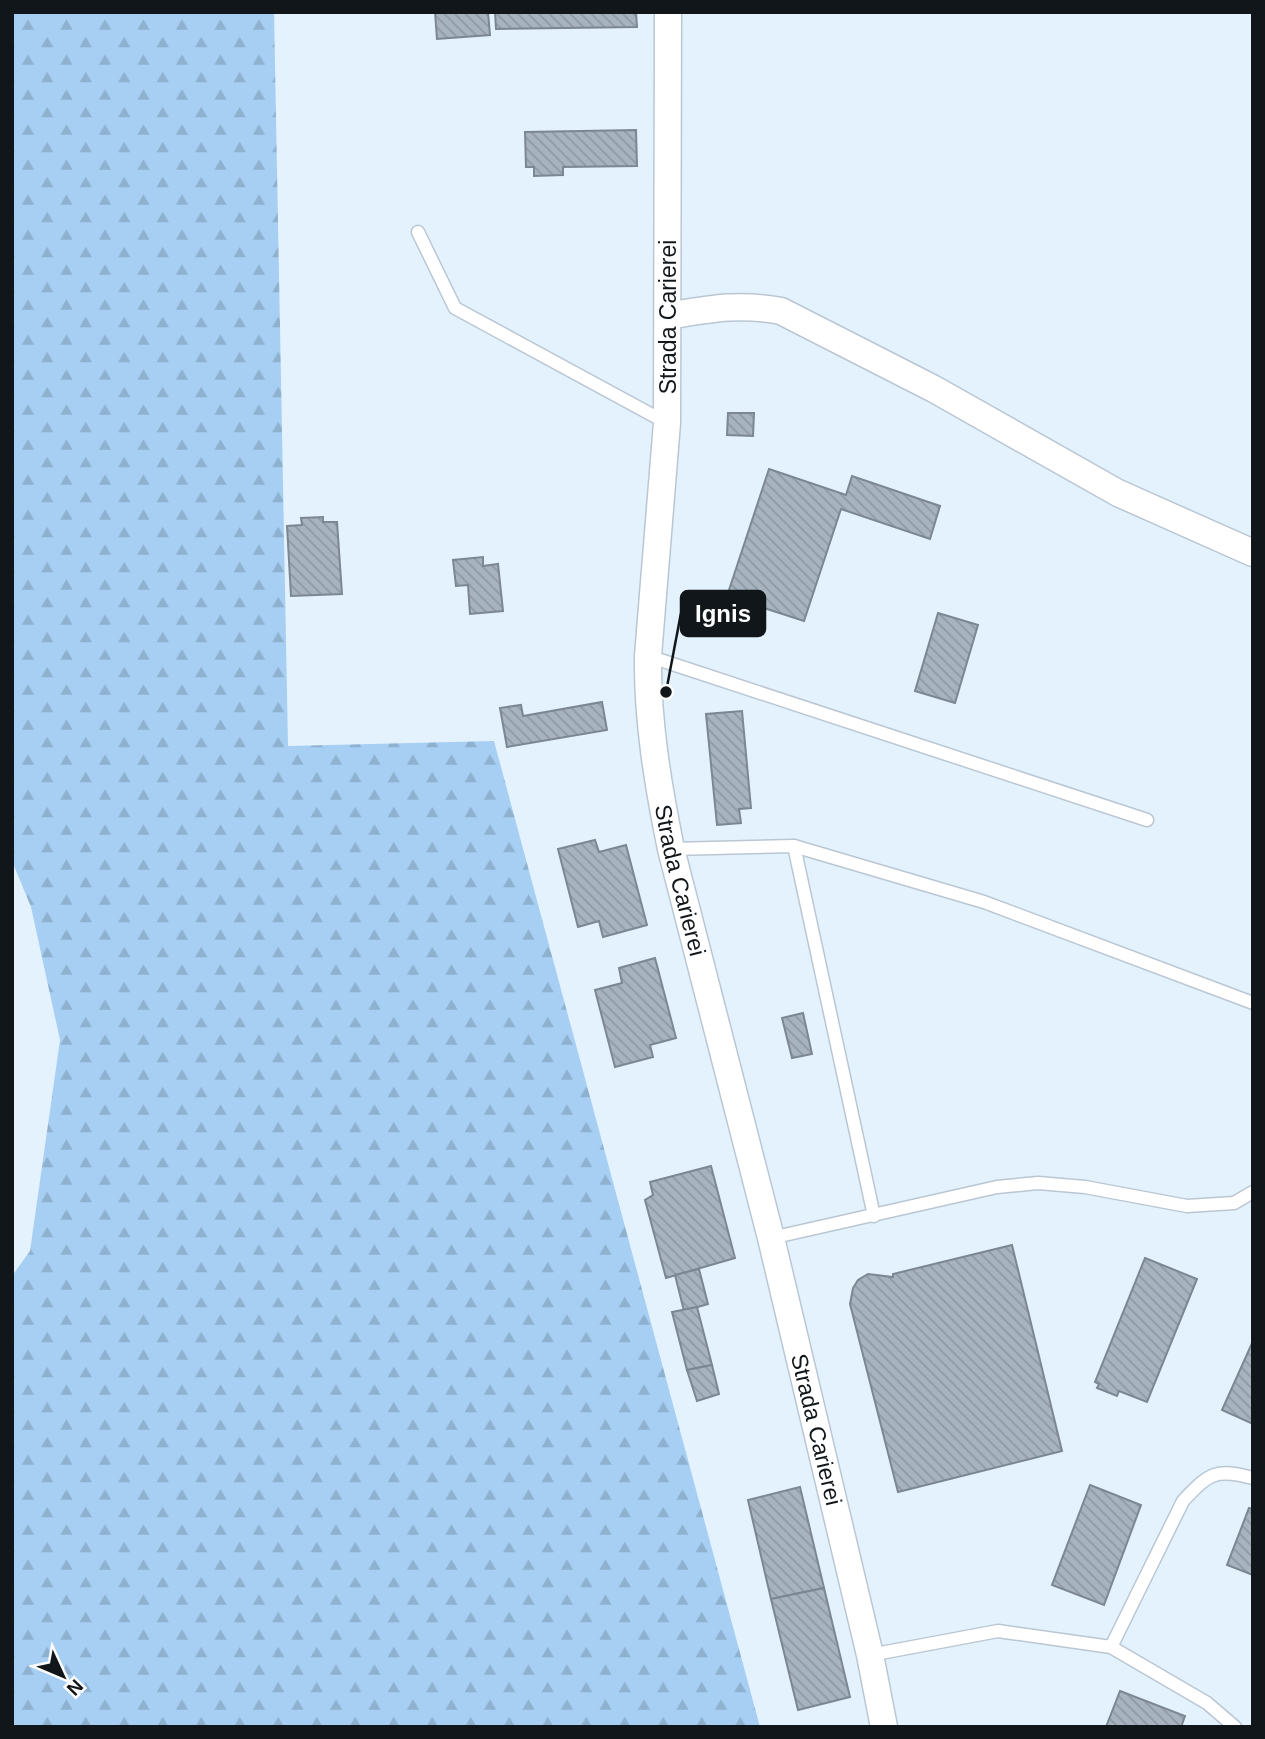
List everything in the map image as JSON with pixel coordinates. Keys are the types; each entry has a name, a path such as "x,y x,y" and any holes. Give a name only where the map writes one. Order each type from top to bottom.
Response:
{"street":[{"name":"Strada Carierei","path":"668,12 667,423 648,656 648,694 671,849 771,1238 870,1655 884,1727"},
{"path":"668,317 730,306 755,306 781,311 934,389 1118,493 1253,553"}],"lane":[{"path":"418,232 455,308 667,423"},
{"path":"648,656 1147,820"},
{"path":"794,846 874,1216"},
{"path":"671,849 794,846 984,901 1253,1003"},
{"path":"771,1238 997,1187 1038,1183 1084,1187 1186,1206 1234,1203 1253,1192"},
{"path":"1111,1647 1183,1501 1202,1481 1226,1471 1253,1478"},
{"path":"870,1655 998,1631 1111,1647 1207,1703 1235,1727"}],"green space":[{"path":"12,12 274,12 288,746 494,741 760,1727 12,1727 12,1276 30,1251 60,1040 31,907 12,861"}],"building":[{"path":"435,12 488,12 490,35 437,39"},
{"path":"495,12 636,12 637,27 496,29"},
{"path":"636,130 637,166 563,167 563,175 534,176 534,167 526,167 525,132"},
{"path":"728,413 754,413 753,436 727,435"},
{"path":"769,469 846,495 852,476 940,506 930,539 841,509 804,621 727,596"},
{"path":"323,517 323,522 337,522 342,594 291,596 287,526 302,525 301,518"},
{"path":"483,557 483,566 498,564 503,611 470,614 468,585 456,586 453,560"},
{"path":"938,613 978,625 955,703 915,691"},
{"path":"602,702 607,730 507,747 500,708 521,705 523,716"},
{"path":"742,711 751,808 739,809 741,823 717,825 706,714"},
{"path":"595,840 599,852 626,845 647,925 603,937 599,921 578,927 558,849"},
{"path":"655,958 676,1038 650,1045 653,1057 615,1067 595,990 622,983 619,968"},
{"path":"803,1013 812,1054 792,1058 782,1018"},
{"path":"711,1166 735,1258 666,1278 645,1200 653,1195 650,1182"},
{"path":"1012,1245 1062,1451 898,1492 850,1304 853,1288 858,1280 868,1274 893,1277 893,1274"},
{"path":"1145,1258 1197,1279 1147,1402 1119,1391 1117,1396 1097,1388 1099,1384 1095,1382"},
{"path":"699,1269 708,1304 684,1311 675,1275"},
{"path":"697,1307 712,1365 687,1370 672,1312"},
{"path":"1253,1341 1253,1424 1222,1410"},
{"path":"712,1365 719,1394 697,1401 687,1370"},
{"path":"1090,1485 1141,1505 1104,1605 1052,1585"},
{"path":"800,1487 824,1588 771,1599 748,1500"},
{"path":"1249,1508 1253,1509 1253,1575 1227,1565"},
{"path":"824,1588 850,1697 798,1710 771,1599"},
{"path":"1120,1691 1185,1716 1181,1727 1106,1727"}],"place":[{"name":"Ignis","path":"666,692"}]}
